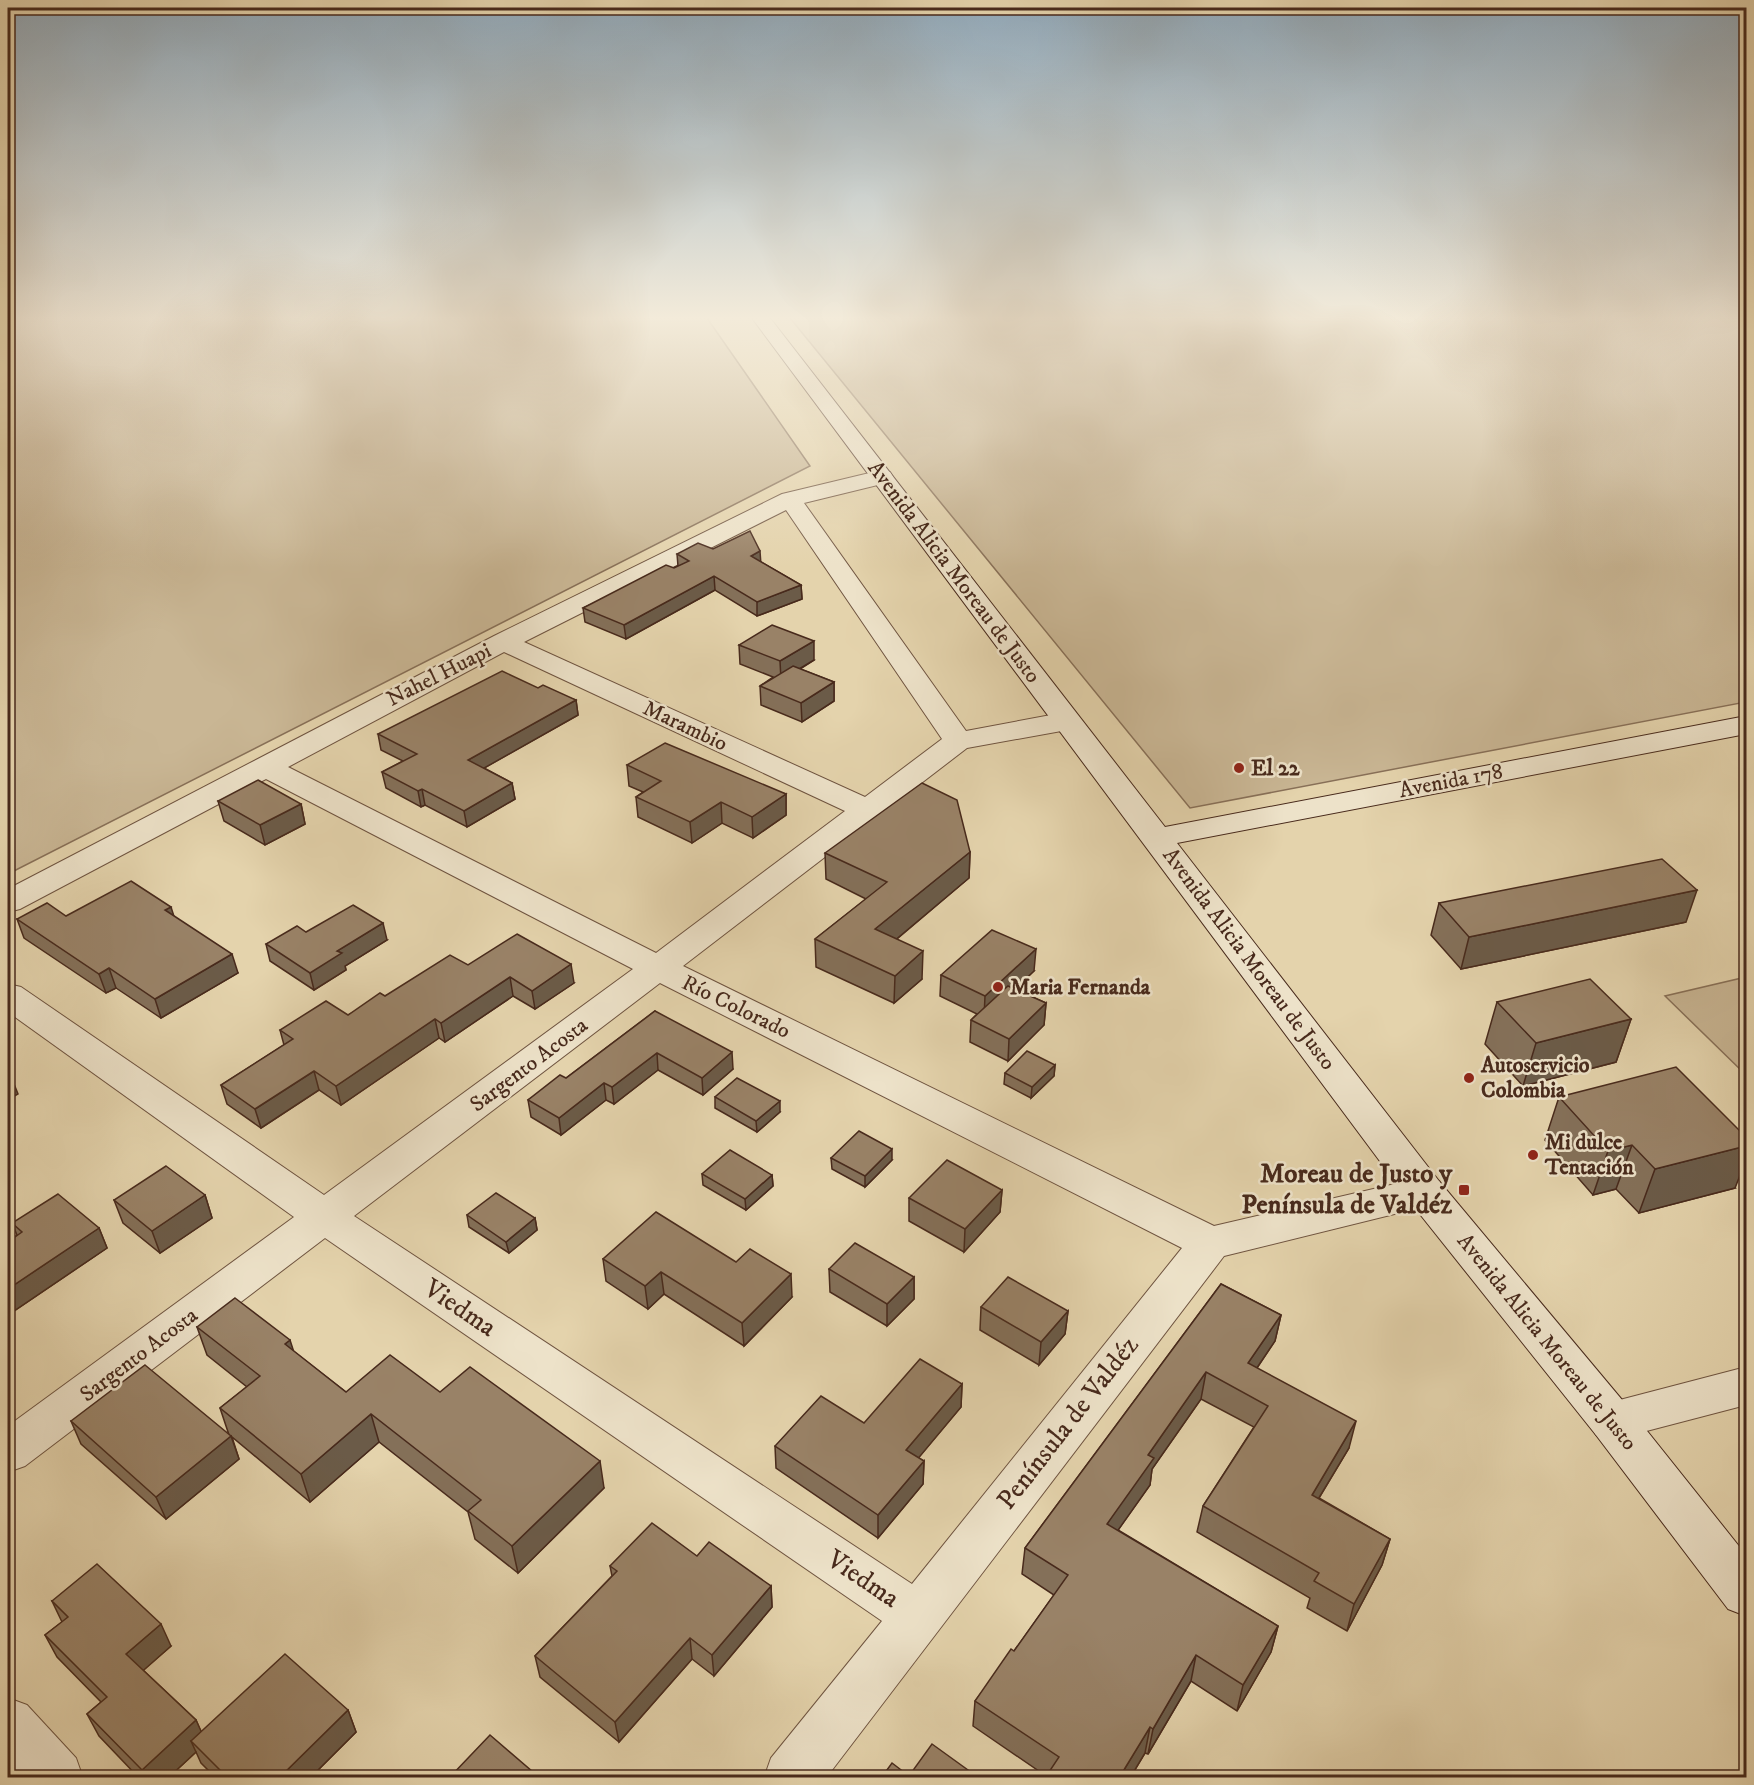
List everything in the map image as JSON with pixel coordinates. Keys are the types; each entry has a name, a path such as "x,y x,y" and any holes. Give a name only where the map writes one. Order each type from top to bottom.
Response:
{"street":[{"name":"Avenida Alicia Moreau de Justo","path":"824,401 1425,1192 1612,1421 1746,1593"},
{"name":"Nahel Huapi","path":"8,902 503,642 790,499 882,477"},
{"path":"790,499 958,741"},
{"name":"Marambio","path":"503,642 866,809"},
{"name":"Sargento Acosta","path":"8,1452 326,1217 958,741 1067,721"},
{"name":"Avenida 178","path":"1156,838 1746,725"},
{"name":"Río Colorado","path":"264,766 658,968 1210,1243"},
{"name":"Viedma","path":"8,995 326,1217 916,1615"},
{"path":"1210,1243 1425,1192"},
{"name":"Península de Valdéz","path":"791,1778 916,1615 1210,1243"},
{"path":"1612,1421 1746,1386"},
{"path":"8,1724 56,1778"}],"shaded area":[{"path":"8,401 765,401 810,466 8,874"},
{"path":"858,401 1746,401 1746,702 1190,808"},
{"path":"1746,977 1746,1075 1665,996"}],"building":[{"path":"750,531 760,551 751,556 801,585 757,602 714,576 624,625 583,608 666,565 674,568 689,561 677,554 698,543 713,549"},
{"path":"772,625 814,641 780,661 739,645"},
{"path":"793,666 834,682 801,703 760,686"},
{"path":"502,671 538,688 543,685 576,700 468,760 512,783 464,811 422,789 418,791 382,772 417,754 378,734"},
{"path":"665,743 786,794 752,817 721,802 690,822 636,797 661,781 627,765"},
{"path":"258,780 301,804 260,825 218,801"},
{"path":"922,783 957,800 970,852 875,929 923,951 895,976 815,939 887,882 825,853"},
{"path":"1662,859 1697,890 1469,937 1439,903"},
{"path":"131,881 171,907 165,910 232,954 155,999 109,968 99,974 17,919 47,903 66,916"},
{"path":"353,905 383,923 337,951 342,953 310,973 266,944 297,926 306,932"},
{"path":"992,930 1036,949 985,996 941,975"},
{"path":"517,934 571,964 532,991 510,977 441,1023 435,1019 336,1086 314,1071 255,1109 221,1085 293,1039 280,1030 326,1001 348,1015 380,993 385,996 450,955 468,965"},
{"path":"1590,979 1631,1019 1536,1043 1497,1002"},
{"path":"1008,986 1046,1003 1009,1039 971,1020"},
{"path":"655,1011 732,1052 702,1078 657,1053 612,1087 604,1083 559,1118 528,1100 560,1075 566,1078"},
{"path":"1027,1051 1055,1065 1032,1087 1005,1073"},
{"path":"1676,1067 1746,1137 1746,1146 1655,1169 1632,1145 1608,1151 1559,1097"},
{"path":"737,1078 780,1101 756,1121 715,1097"},
{"path":"859,1131 892,1149 865,1176 831,1158"},
{"path":"730,1150 772,1175 745,1199 702,1174"},
{"path":"947,1160 1002,1190 965,1229 909,1198"},
{"path":"166,1166 205,1195 152,1231 114,1200"},
{"path":"496,1193 535,1218 506,1242 467,1215"},
{"path":"58,1194 99,1228 8,1289 8,1242 22,1232 12,1223"},
{"path":"656,1212 736,1262 750,1249 791,1274 742,1323 661,1272 645,1286 603,1259"},
{"path":"855,1243 914,1277 887,1304 829,1269"},
{"path":"1008,1277 1068,1311 1041,1342 981,1307"},
{"path":"1221,1284 1281,1315 1248,1363 1356,1421 1312,1495 1390,1539 1354,1604 1314,1581 1319,1573 1203,1506 1268,1406 1206,1372 1148,1455 1154,1458 1107,1524 1278,1626 1243,1685 1196,1655 1153,1729 1150,1727 1119,1778 1045,1778 1059,1757 975,1701 1011,1649 1014,1651 1068,1575 1025,1548"},
{"path":"235,1298 290,1340 285,1344 346,1392 390,1355 440,1392 470,1367 600,1461 512,1546 468,1511 481,1500 371,1414 301,1474 220,1408 260,1376 197,1327"},
{"path":"920,1359 962,1384 906,1450 924,1461 878,1515 775,1446 821,1396 864,1423"},
{"path":"145,1365 231,1436 156,1497 71,1421"},
{"path":"652,1523 697,1556 709,1542 771,1586 712,1655 690,1638 615,1722 535,1656 617,1571 610,1566"},
{"path":"97,1564 161,1624 126,1654 196,1720 142,1770 87,1714 107,1697 45,1635 68,1617 52,1601"},
{"path":"285,1654 348,1710 279,1778 228,1778 191,1741"},
{"path":"490,1735 540,1778 449,1778"},
{"path":"932,1744 979,1778 881,1778 892,1763 909,1776"}],"place":[{"name":"El 22","path":"1239,768"},
{"name":"Maria Fernanda","path":"998,987"},
{"name":"Autoservicio Colombia","path":"1469,1078"},
{"name":"Mi dulce Tentación","path":"1533,1155"},
{"name":"Moreau de Justo y Península de Valdéz","path":"1464,1190"}]}
